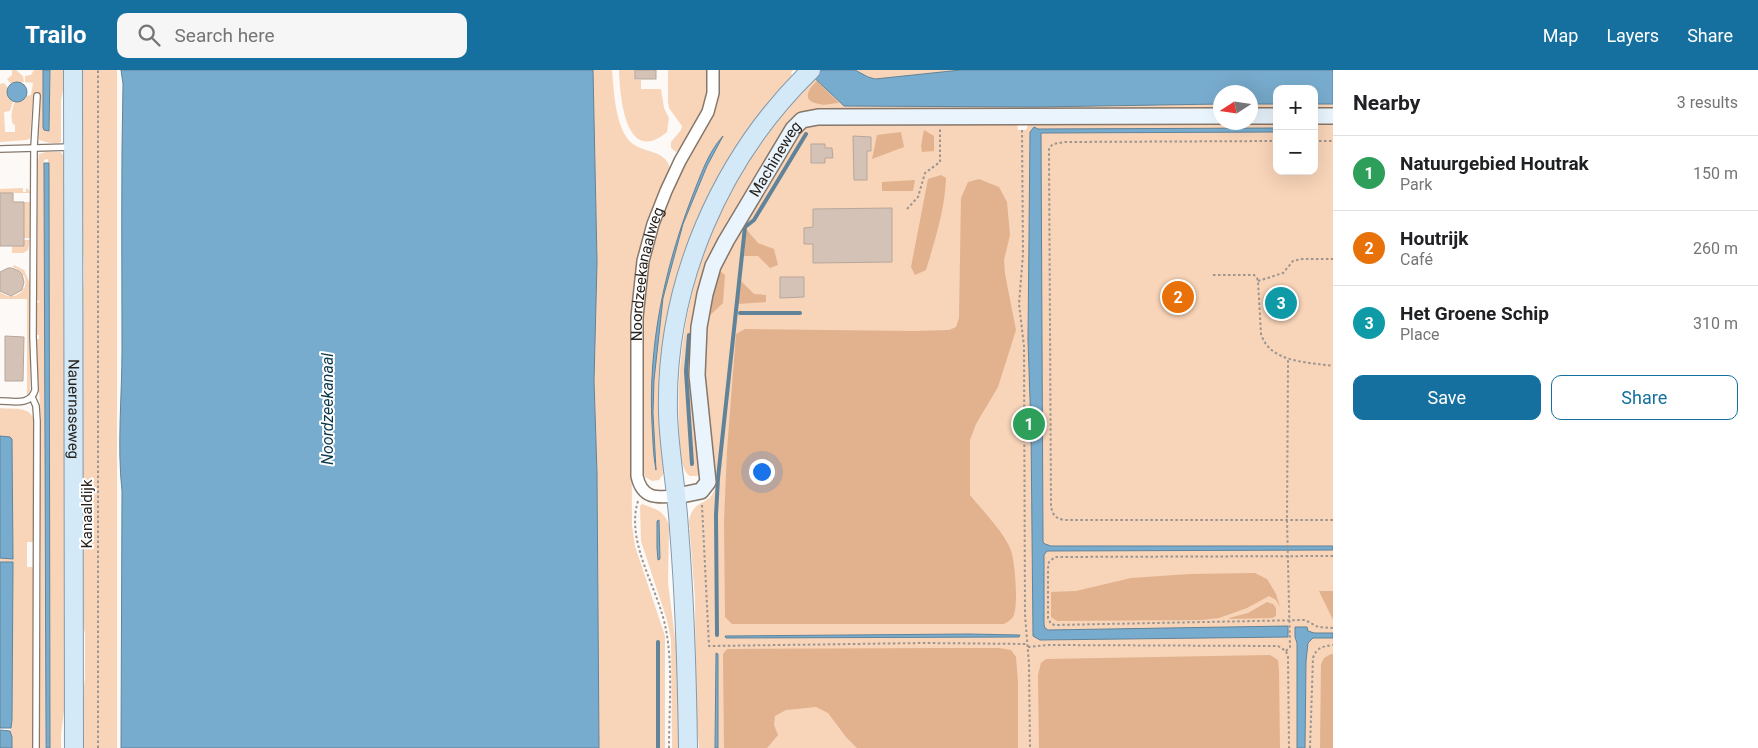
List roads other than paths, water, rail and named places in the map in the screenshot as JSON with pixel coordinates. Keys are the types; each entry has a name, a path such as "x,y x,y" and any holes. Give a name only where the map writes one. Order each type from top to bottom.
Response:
{"main road":[{"name":"Nauernaseweg","path":"73,70 74,748"},
{"path":"688,748 684,611 677,496 669,431 669,386 673,340 685,282 702,232 726,181 759,129 805,76"}],"street":[{"name":"Noordzeekanaalweg","path":"677,496 655,496 642,490 637,476 636,353 638,298 642,270 653,224 680,160 708,112 713,93 713,70"},
{"name":"Machineweg","path":"677,496 701,491 706,486 708,478 699,401 697,358 699,327 707,284 730,233 797,124 806,118 1213,116"},
{"path":"1258,116 1273,116"},
{"path":"1318,116 1333,116"}],"lane":[{"path":"0,401 24,401 32,397 35,390 33,337 34,147 37,96"},
{"path":"0,149 73,147"},
{"path":"32,397 36,406 37,421 36,748"}],"water":[{"path":"43,70 50,70 49,131 44,130 43,127"},
{"name":"Noordzeekanaal","path":"121,70 593,70 597,262 594,381 597,473 599,748 121,748 122,491 120,439 123,84"},
{"path":"806,70 855,70 875,79 961,70 1333,70 1333,104 1318,104 1318,85 1273,85 1273,104 1258,104 1258,85 1213,85 1213,104 1035,107 844,106"},
{"path":"17,82 24,85 27,92 24,99 17,102 10,99 7,92 10,85"},
{"path":"1034,127 1038,129 1213,128 1213,130 1273,128 1273,132 1041,133 1043,542 1051,546 1333,546 1333,550 1047,551 1044,555 1044,625 1048,630 1288,626 1288,637 1040,640 1033,636 1031,428 1028,340 1030,132"},
{"path":"723,136 707,166 683,224 663,298 654,380 653,413 656,470 651,395 660,309 673,252 692,197 709,157"},
{"path":"44,163 49,163 50,748 46,748"},
{"path":"0,436 12,439 13,559 0,558"},
{"path":"659,520 660,559 658,560 657,521"},
{"path":"0,562 13,562 11,728 0,728"},
{"path":"1295,627 1307,627 1308,631 1314,633 1333,633 1333,638 1313,638 1308,643 1305,748 1297,748 1297,643"},
{"path":"1020,635 1019,637 726,638 725,636"},
{"path":"716,653 718,654 718,748 715,748"},
{"path":"0,730 10,731 12,748 0,748"}],"waterway":[{"path":"717,635 716,515 718,478 745,227 754,220 806,134"},
{"path":"740,313 800,313"},
{"path":"689,335 686,371 692,464"},
{"path":"658,642 658,748"}],"place":[{"name":"Houtrijk","path":"1178,297"},
{"name":"Het Groene Schip","path":"1281,303"},
{"name":"Natuurgebied Houtrak","path":"1029,424"}]}
